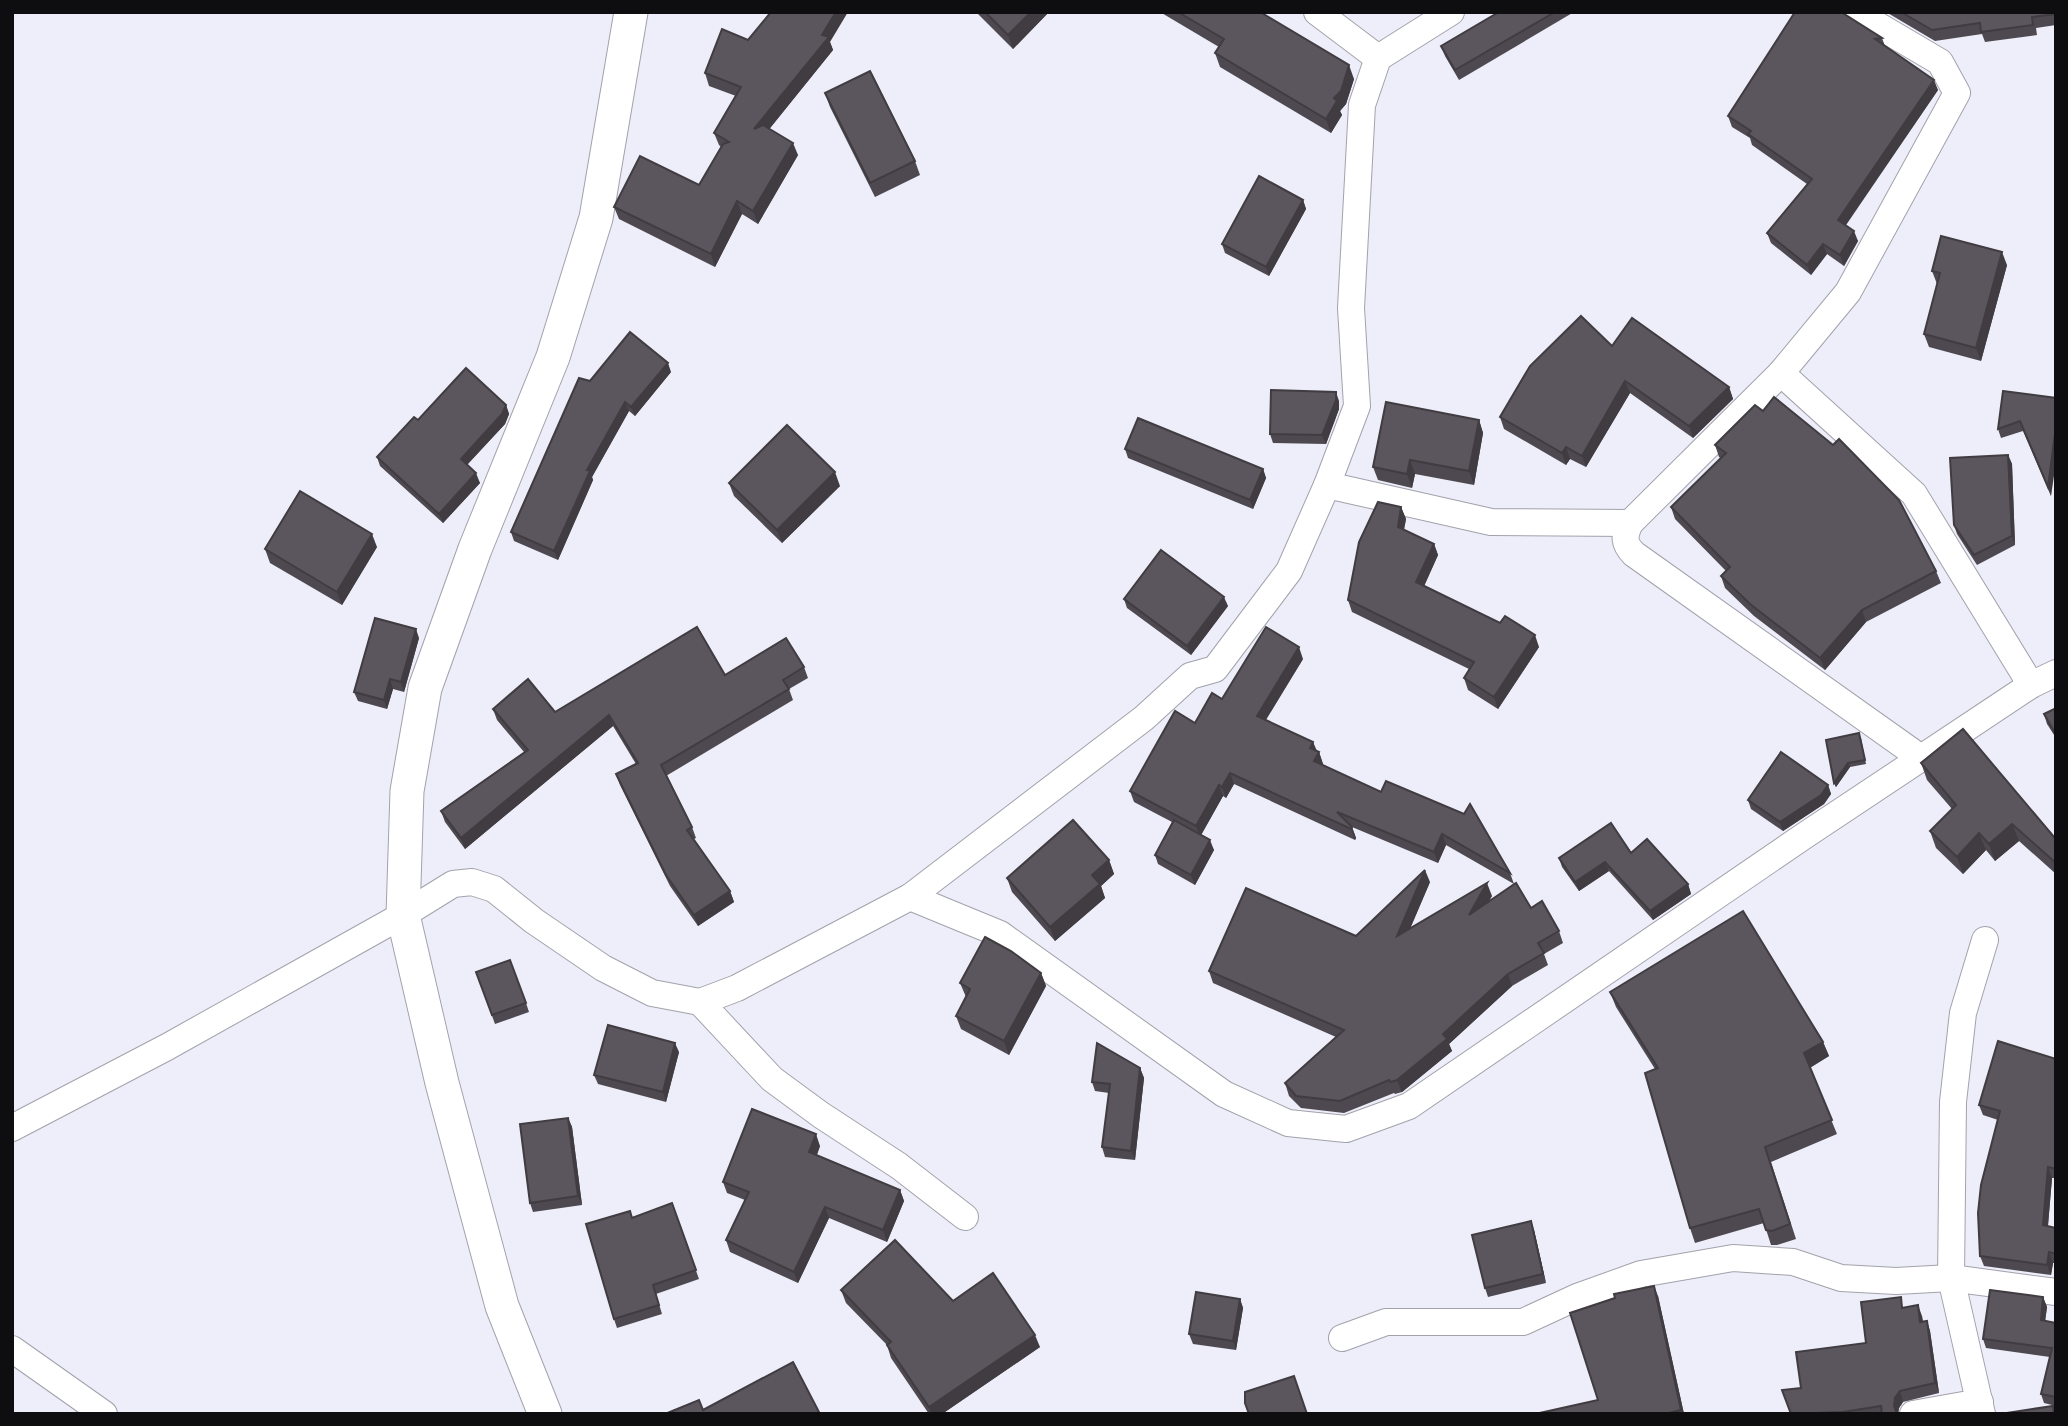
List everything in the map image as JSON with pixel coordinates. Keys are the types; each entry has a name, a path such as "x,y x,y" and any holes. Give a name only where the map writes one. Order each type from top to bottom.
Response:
{"street":[{"path":"545,1414 502,1306 442,1083 403,915 407,791 425,688 475,549 554,357 596,218 631,12"},
{"path":"1317,12 1378,58"},
{"path":"12,1128 167,1047 403,915 453,884 471,882 494,889 534,921 603,968 652,993 700,1002 737,988 910,897 1144,718 1190,676 1215,669 1289,570 1327,485 1357,406 1351,308 1362,105 1378,58 1451,12"},
{"path":"1855,12 1940,62 1957,93 1849,292 1781,373 1630,523 1625,536 1626,546 1634,554 1921,758"},
{"path":"1781,373 1914,494 2031,685"},
{"path":"1327,485 1491,522 1630,523"},
{"path":"910,897 1000,934 1224,1094 1288,1123 1346,1129 1409,1106 1921,758 2031,685 2056,674"},
{"path":"1913,1414 1981,1408 1951,1278 1953,1102 1963,1013 1985,940"},
{"path":"700,1002 772,1079 899,1166 965,1217"},
{"path":"1342,1338 1386,1322 1523,1322 1577,1297 1641,1274 1733,1258 1793,1262 1841,1278 1896,1281 1951,1278 2056,1292"},
{"path":"12,1349 104,1414"}],"building":[{"path":"771,12 836,12 822,35 829,37 754,129 763,125 793,143 753,211 737,201 711,254 614,207 640,156 699,185 723,144 729,142 714,133 741,87 705,73 722,29 748,40"},
{"path":"985,12 1031,12 1008,35"},
{"path":"1178,12 1260,12 1349,65 1341,91 1334,98 1337,101 1326,119 1215,53 1224,39"},
{"path":"1499,12 1555,12 1455,70 1441,46"},
{"path":"1795,12 1841,12 1882,38 1875,39 1934,80 1838,220 1854,231 1840,255 1823,244 1807,265 1767,233 1812,179 1748,134 1751,131 1728,116"},
{"path":"1901,12 2056,14 2032,17 2033,25 1981,32 1980,23 1932,30"},
{"path":"870,71 915,161 870,183 825,93"},
{"path":"1259,176 1303,200 1266,267 1222,244"},
{"path":"1941,236 2002,252 1976,348 1924,334 1940,273 1932,271"},
{"path":"1581,316 1612,346 1632,318 1729,387 1689,426 1625,381 1582,456 1566,447 1562,453 1500,417 1530,366"},
{"path":"630,332 668,363 631,407 625,402 587,470 590,471 554,551 511,532 579,378 590,381"},
{"path":"466,368 506,405 502,414 461,459 476,473 439,514 377,457 414,417 418,420"},
{"path":"1271,390 1336,392 1336,400 1322,435 1270,434"},
{"path":"2003,391 2056,398 2056,426 2048,487 2020,421 1998,429"},
{"path":"1774,397 1833,445 1839,439 1899,500 1936,571 1862,610 1820,658 1750,604 1721,576 1730,567 1671,507 1726,453 1715,445 1755,405 1763,411"},
{"path":"1386,402 1479,420 1469,471 1410,460 1407,474 1373,467"},
{"path":"1138,418 1263,469 1250,500 1125,449"},
{"path":"787,425 835,472 777,530 729,483"},
{"path":"2008,455 2012,536 1974,555 1954,525 1950,458"},
{"path":"300,491 372,534 337,592 265,549"},
{"path":"1378,502 1401,507 1398,527 1434,544 1416,582 1500,623 1505,616 1535,635 1494,697 1464,678 1474,662 1348,600 1359,542"},
{"path":"1161,550 1224,597 1187,646 1124,599"},
{"path":"375,618 416,629 401,682 390,679 384,700 354,692"},
{"path":"697,627 725,675 786,638 804,667 783,680 789,689 661,765 692,827 687,830 730,891 694,915 666,875 616,774 638,763 609,715 461,838 441,811 528,750 493,709 528,679 555,712"},
{"path":"1266,627 1299,647 1257,716 1313,742 1310,748 1319,752 1314,761 1381,792 1386,781 1464,814 1470,804 1510,873 1442,834 1434,852 1337,812 1351,829 1230,773 1222,787 1219,785 1196,826 1130,791 1175,711 1195,723 1212,693 1222,699"},
{"path":"2056,708 2056,735 2044,714"},
{"path":"1963,729 2054,837 2056,836 2056,863 2012,824 1989,844 1979,833 1957,857 1930,831 1956,805 1921,763"},
{"path":"1859,733 1865,760 1848,763 1834,783 1826,740"},
{"path":"1781,752 1828,785 1821,795 1780,822 1748,800"},
{"path":"1073,820 1109,860 1092,875 1100,884 1050,927 1007,878"},
{"path":"1174,820 1210,840 1191,875 1155,855"},
{"path":"1611,823 1631,853 1647,839 1688,884 1650,911 1605,862 1575,882 1559,858"},
{"path":"1425,870 1397,936 1487,883 1469,915 1516,883 1531,908 1542,901 1559,931 1538,943 1544,953 1508,974 1443,1034 1447,1039 1397,1080 1389,1080 1340,1101 1296,1096 1285,1083 1344,1030 1209,971 1246,888 1356,936"},
{"path":"1743,911 1823,1042 1804,1053 1832,1120 1765,1147 1790,1224 1772,1231 1766,1230 1759,1209 1690,1228 1645,1073 1658,1068 1610,992"},
{"path":"985,937 1011,951 1041,973 1004,1041 956,1016 970,989 960,983"},
{"path":"510,960 526,1003 492,1015 476,972"},
{"path":"608,1025 675,1043 663,1092 594,1075"},
{"path":"1998,1041 2056,1059 2056,1169 2048,1167 2043,1225 2056,1228 2056,1254 2049,1252 2047,1265 1980,1256 1978,1213 1981,1185 2000,1111 1979,1105"},
{"path":"1097,1043 1140,1068 1131,1151 1102,1147 1110,1084 1092,1082"},
{"path":"752,1109 816,1134 809,1152 900,1190 883,1230 825,1207 794,1272 726,1240 749,1192 723,1182"},
{"path":"568,1118 578,1196 530,1203 520,1124"},
{"path":"672,1203 696,1270 653,1285 659,1305 614,1319 586,1224 630,1211 632,1218"},
{"path":"1531,1221 1543,1274 1485,1288 1472,1235"},
{"path":"895,1240 953,1301 993,1273 1035,1335 929,1407 887,1345 891,1342 841,1290"},
{"path":"1654,1286 1681,1410 1665,1414 1535,1414 1598,1400 1570,1313 1615,1298 1614,1294"},
{"path":"1990,1290 2043,1297 2041,1320 2056,1323 2056,1397 2041,1394 2052,1348 1983,1339"},
{"path":"1196,1292 1240,1299 1233,1341 1189,1334"},
{"path":"1901,1297 1902,1308 1918,1305 1920,1322 1927,1321 1935,1383 1900,1391 1895,1398 1897,1414 1882,1414 1881,1406 1843,1412 1791,1414 1782,1390 1801,1388 1796,1352 1866,1343 1861,1302"},
{"path":"793,1362 820,1414 665,1414 699,1400 703,1410"},
{"path":"1294,1376 1307,1414 1249,1414 1245,1392"},
{"path":"2053,1406 2054,1414 2006,1414 2006,1413"}]}
